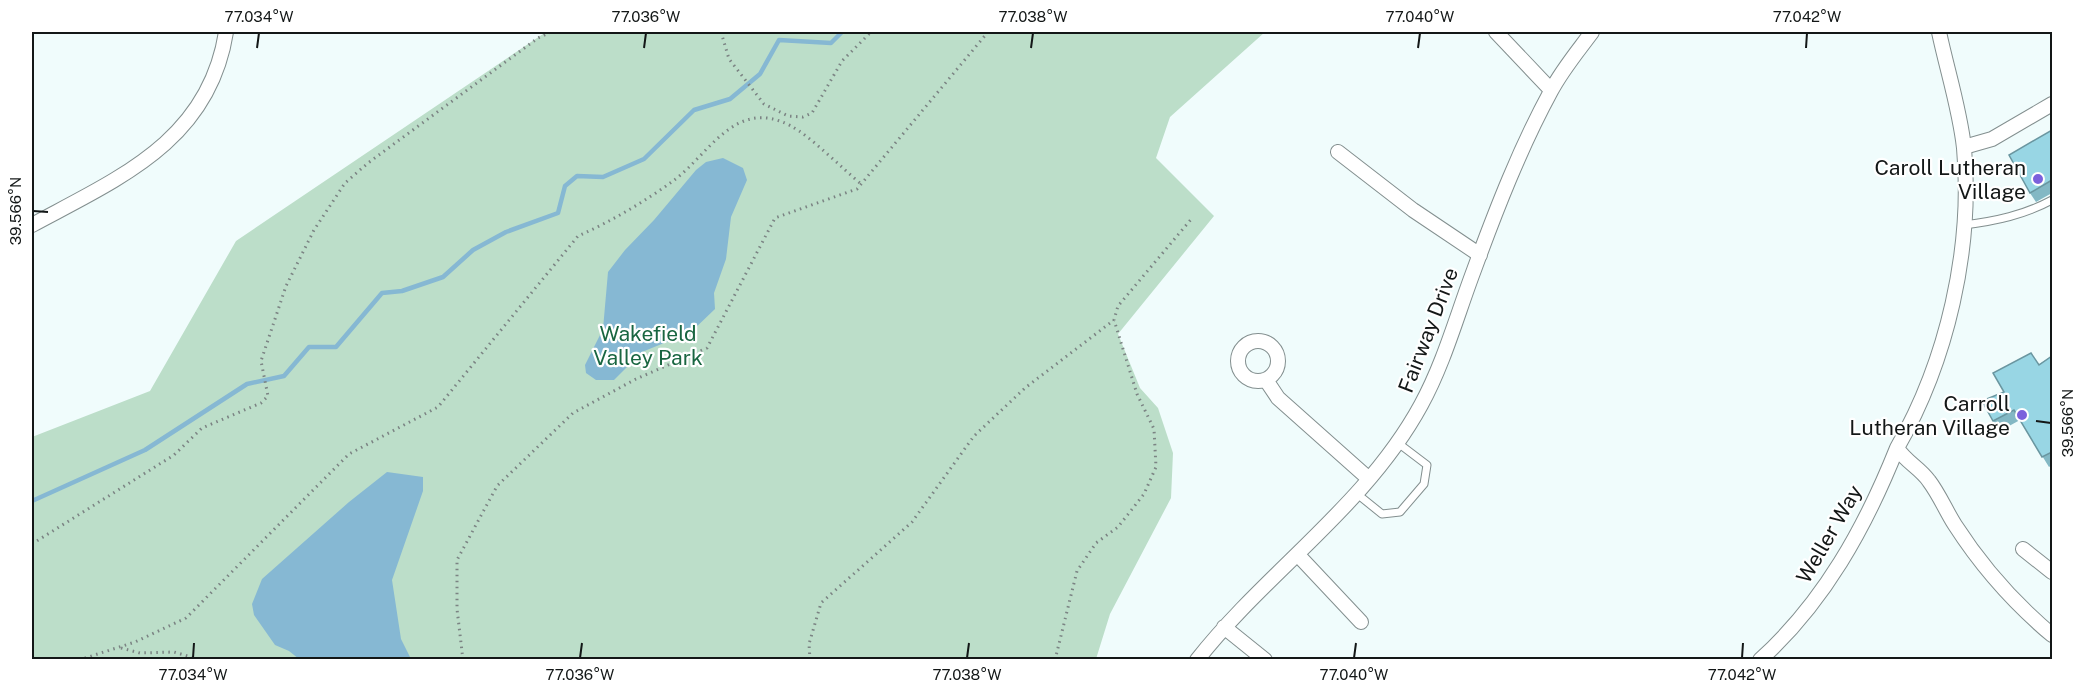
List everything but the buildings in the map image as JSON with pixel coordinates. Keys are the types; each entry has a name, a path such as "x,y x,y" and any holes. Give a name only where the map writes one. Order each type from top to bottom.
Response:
{"street":[{"path":"32,225 149,158 177,133 189,121 211,84 223,50 225,32"},
{"path":"1496,32 1551,90"},
{"name":"Fairway Drive","path":"1197,660 1224,627 1298,555 1369,479 1398,444 1435,376 1480,255 1551,90 1592,32"},
{"name":"Weller Way","path":"1760,660 1827,585 1849,549 1935,369 1948,320 1964,225 1964,147 1939,32"},
{"path":"1964,147 1992,139 2052,104"},
{"path":"1338,152 1413,210 1480,255"},
{"path":"1266,380 1278,398 1369,479"},
{"path":"1897,448 1906,461 1929,481 1955,525 1995,581 2028,615 2052,635"},
{"path":"2023,549 2052,572"},
{"path":"1298,555 1362,621"},
{"path":"1224,627 1265,660"}],"lane":[{"path":"1964,225 1999,220 2034,210 2052,200"},
{"path":"1356,493 1382,514 1400,512 1425,484 1427,465 1398,444"}],"path":[{"path":"32,544 174,455 202,428 261,403 268,396 268,388 261,361 286,286 314,230 345,183 377,156 538,38 551,32"},
{"path":"721,32 729,59 764,104 783,114 803,117 812,113 842,61 871,32"},
{"path":"463,660 457,609 457,560 497,486 573,412 636,379 707,348 775,218 857,189 988,32"},
{"path":"781,122 783,114"},
{"path":"79,660 120,647 186,618 349,454 438,407 578,236 597,228 674,181 716,138 743,120 761,118 791,126 861,184"},
{"path":"1055,660 1077,571 1096,543 1118,527 1144,494 1156,466 1154,429 1137,394 1114,320 1118,306 1193,217"},
{"path":"810,660 809,644 821,603 912,522 974,436 1025,388 1114,320"},
{"path":"120,647 140,653 174,652 201,660"}],"green space":[{"name":"Wakefield Valley Park","path":"546,32 1265,32 1170,117 1156,158 1214,216 1118,334 1140,388 1158,408 1173,453 1171,498 1110,614 1096,659 32,660 32,437 150,391 236,241"}],"water":[{"path":"723,158 743,168 747,180 731,217 726,259 714,293 715,309 691,332 642,352 614,380 596,380 586,373 585,365 603,329 608,272 696,170 706,162"},
{"path":"387,472 423,477 423,491 392,580 401,639 411,659 299,659 289,651 275,645 254,615 252,604 262,579 349,502"}],"waterway":[{"path":"32,501 145,450 247,384 284,376 309,347 336,347 382,293 402,291 443,277 473,250 506,232 558,213 565,186 577,176 603,177 644,159 694,110 730,99 760,74 779,40 831,43 842,32"}],"place":[{"name":"Caroll Lutheran Village","path":"2038,179"},
{"name":"Carroll Lutheran Village","path":"2022,415"}]}
